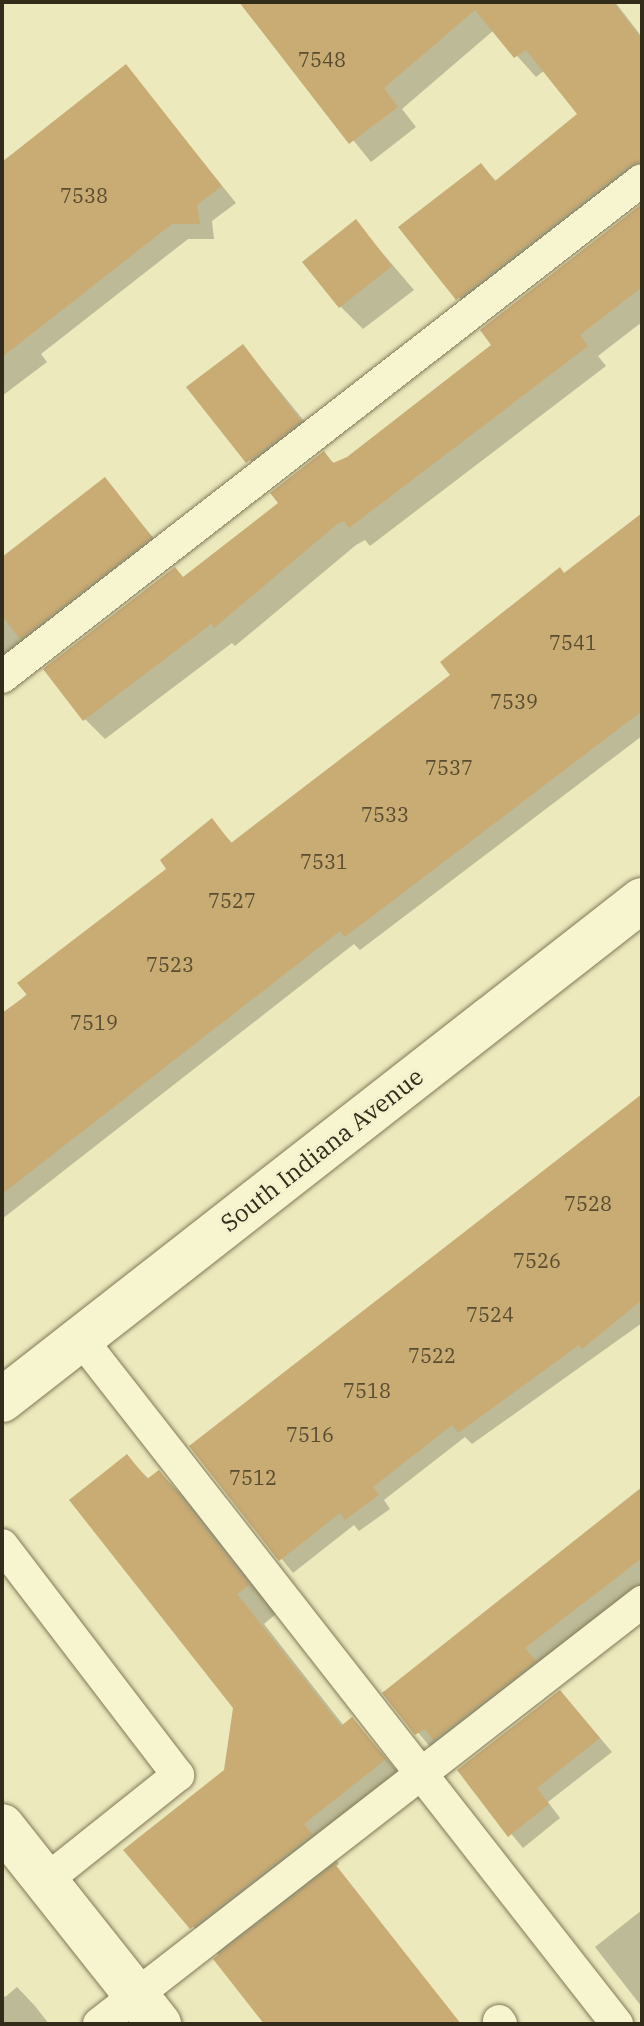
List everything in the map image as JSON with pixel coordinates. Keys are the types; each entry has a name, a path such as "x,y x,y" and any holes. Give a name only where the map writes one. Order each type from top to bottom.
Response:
{"street":[{"name":"South Indiana Avenue","path":"2,1400 642,900"},
{"path":"2,1826 147,2010"}],"lane":[{"path":"2,677 642,180"},
{"path":"81,1339 617,2024"},
{"path":"2,1545 178,1775 45,1881"},
{"path":"99,2024 147,2010 421,1774 642,1602"}],"building":[{"path":"239,2 613,2 642,39 642,161 630,165 456,300 398,227 481,163 495,181 577,114 526,50 514,58 475,10 384,88 398,107 349,144"},
{"path":"126,64 222,186 197,205 200,224 172,224 2,357 2,162"},
{"path":"642,204 642,287 580,335 588,346 349,528 344,521 336,525 214,628 211,624 83,721 43,669 175,567 183,577 278,503 270,493 324,451 333,463 347,457 491,345 480,330"},
{"path":"356,219 392,266 339,308 302,262"},
{"path":"243,344 301,421 246,463 186,387"},
{"path":"105,477 152,537 20,639 2,616 2,557"},
{"path":"642,513 642,711 345,937 340,931 2,1194 2,1013 27,995 17,983 166,869 160,860 212,818 231,843 450,675 440,662 560,567 564,573"},
{"path":"642,1094 642,1300 582,1349 579,1345 458,1433 452,1425 373,1487 379,1495 345,1520 340,1513 279,1561 189,1446"},
{"path":"127,1454 147,1479 159,1470 249,1585 237,1594 341,1726 352,1717 386,1759 304,1824 312,1834 190,1929 123,1850 224,1770 233,1708 69,1500"},
{"path":"642,1487 642,1558 525,1648 536,1661 433,1740 425,1729 415,1735 382,1693"},
{"path":"560,1690 600,1738 537,1788 549,1804 508,1837 457,1770"},
{"path":"335,1864 461,2024 264,2024 213,1959"}]}
